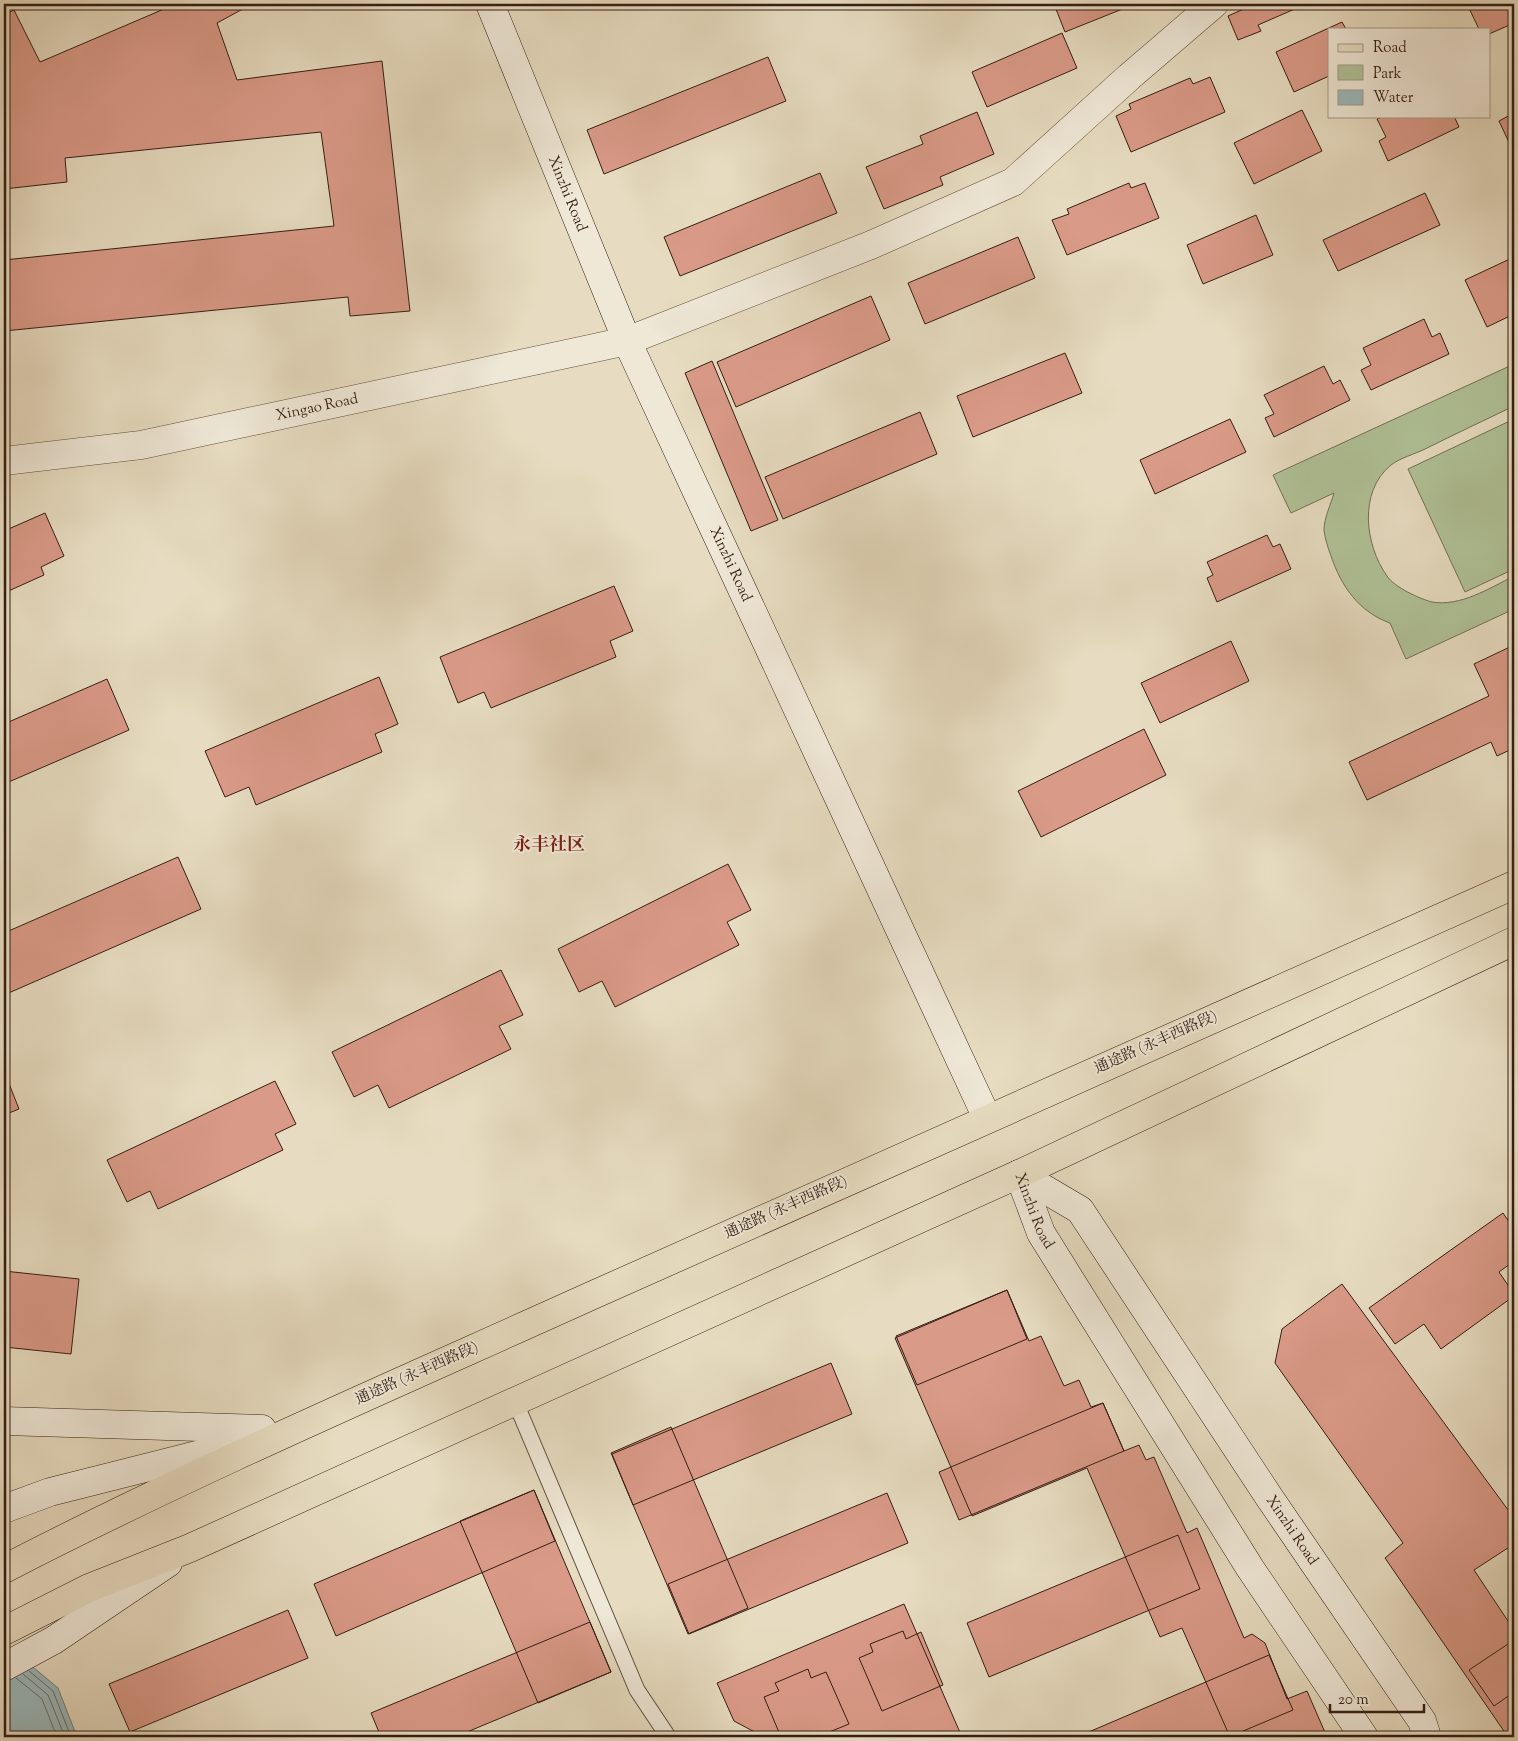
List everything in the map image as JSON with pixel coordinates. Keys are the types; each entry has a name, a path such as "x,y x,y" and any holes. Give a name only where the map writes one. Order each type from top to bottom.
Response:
{"main road":[{"name":"Xinzhi Road","path":"490,4 627,341 987,1118"},
{"name":"Xingao Road","path":"4,461 141,445 627,341 871,245 1013,182 1129,77 1214,4"},
{"name":"通途路 (永丰西路段)","path":"4,1569 61,1539 293,1430 987,1118 1514,885"},
{"path":"4,1631 89,1588 190,1548 1019,1174 1514,941"},
{"name":"Xinzhi Road","path":"1019,1174 1041,1233 1250,1568 1364,1737"},
{"name":"Xinzhi Road","path":"1019,1174 1080,1210 1269,1496 1422,1720 1427,1737"},
{"path":"4,1421 293,1430"},
{"path":"4,1509 50,1492 293,1430"},
{"path":"4,1667 54,1640 190,1548"}],"lane":[{"path":"514,1401 637,1690 667,1735"}],"green space":[{"path":"1514,364 1514,406 1391,465 1380,476 1373,489 1368,519 1374,549 1387,576 1401,588 1432,602 1453,602 1485,591 1514,576 1514,609 1406,659 1390,623 1360,605 1340,578 1335,567 1324,530 1326,516 1334,493 1291,513 1273,475"},
{"path":"1514,419 1514,569 1465,592 1408,469"}],"water":[{"path":"4,1643 58,1688 77,1737 4,1737"}],"building":[{"path":"172,4 252,4 217,23 237,80 382,61 410,311 350,316 348,297 4,331 4,260 334,226 321,132 65,158 67,182 4,189 4,15 14,10 40,62"},
{"path":"1054,4 1135,4 1065,32"},
{"path":"1244,4 1295,4 1297,8 1258,25 1261,31 1238,40 1228,16 1246,8"},
{"path":"1467,4 1514,4 1514,23 1490,34 1490,28 1479,28"},
{"path":"1342,22 1345,28 1329,28"},
{"path":"1328,28 1328,76 1294,92 1276,52"},
{"path":"1062,33 1077,68 987,107 972,72"},
{"path":"768,57 786,101 604,174 587,130"},
{"path":"1210,77 1225,112 1131,152 1116,116 1131,109 1129,104 1190,78 1193,84"},
{"path":"1302,110 1322,151 1254,184 1234,143"},
{"path":"977,112 994,154 940,177 943,185 884,209 866,167 923,144 920,136"},
{"path":"1514,113 1514,153 1499,121"},
{"path":"1455,118 1459,127 1388,161 1379,141 1386,137 1377,119"},
{"path":"820,173 837,213 680,276 664,237"},
{"path":"1129,183 1131,188 1145,183 1159,218 1067,255 1052,220 1069,214 1067,209"},
{"path":"1425,193 1440,225 1338,271 1323,240"},
{"path":"1256,215 1273,255 1203,284 1187,245"},
{"path":"1018,237 1035,278 925,324 908,283"},
{"path":"1514,257 1514,314 1487,327 1465,280"},
{"path":"871,296 890,340 736,407 717,362"},
{"path":"1424,319 1432,337 1440,333 1449,354 1371,390 1361,370 1371,365 1363,348"},
{"path":"1065,353 1082,393 973,437 957,396"},
{"path":"712,361 778,520 751,531 685,373"},
{"path":"1324,366 1333,384 1340,380 1350,400 1274,437 1265,418 1274,414 1264,395"},
{"path":"920,412 937,454 783,519 765,477"},
{"path":"1230,419 1246,452 1155,494 1140,460"},
{"path":"45,513 64,556 41,567 44,575 4,593 4,531"},
{"path":"1267,535 1273,547 1280,544 1291,569 1217,602 1207,578 1213,575 1207,562"},
{"path":"614,586 633,631 610,641 616,657 491,708 484,692 458,703 440,657"},
{"path":"1231,641 1249,681 1160,723 1141,683"},
{"path":"1514,645 1514,748 1497,756 1491,742 1367,800 1349,762 1489,696 1474,664"},
{"path":"379,677 398,724 375,734 382,752 256,805 249,787 225,797 205,751"},
{"path":"107,679 129,730 4,784 4,724"},
{"path":"1144,729 1166,775 1041,837 1018,791"},
{"path":"178,857 201,909 4,995 4,933"},
{"path":"728,864 751,910 727,922 739,945 615,1007 602,981 579,992 558,949"},
{"path":"501,970 523,1015 499,1026 511,1049 389,1108 378,1085 354,1097 332,1052"},
{"path":"4,1071 19,1109 4,1115"},
{"path":"275,1081 296,1124 275,1134 283,1150 158,1209 150,1191 127,1202 107,1160"},
{"path":"1503,1213 1514,1229 1514,1261 1499,1272 1514,1296 1441,1349 1424,1324 1395,1344 1369,1308"},
{"path":"4,1271 79,1279 71,1354 4,1347"},
{"path":"1342,1284 1514,1518 1514,1544 1474,1570 1514,1630 1514,1733 1508,1737 1385,1558 1403,1543 1275,1363 1282,1329"},
{"path":"1007,1290 1027,1339 917,1385 896,1336"},
{"path":"1007,1290 1029,1341 1041,1336 1064,1386 1079,1380 1091,1407 1103,1403 1124,1451 1139,1445 1146,1460 1154,1457 1187,1533 1197,1528 1244,1638 1252,1634 1265,1643 1287,1699 1307,1691 1327,1737 1230,1737 1182,1628 1160,1637 1087,1468 972,1516 895,1338"},
{"path":"831,1363 852,1414 633,1505 612,1454"},
{"path":"1103,1403 1124,1451 959,1520 939,1472"},
{"path":"671,1427 748,1608 688,1634 611,1453"},
{"path":"534,1490 611,1672 538,1703 460,1521"},
{"path":"534,1490 555,1541 336,1636 314,1584"},
{"path":"887,1493 908,1543 689,1634 668,1584"},
{"path":"1178,1535 1200,1589 989,1677 967,1623"},
{"path":"904,1604 962,1737 764,1737 734,1721 717,1683"},
{"path":"288,1610 308,1658 130,1732 109,1684"},
{"path":"590,1622 611,1672 455,1737 381,1737 371,1713"},
{"path":"903,1631 906,1639 921,1632 943,1685 882,1711 859,1658 873,1652 870,1644"},
{"path":"1514,1640 1514,1692 1494,1706 1469,1670"},
{"path":"1269,1655 1293,1710 1229,1737 1077,1737"},
{"path":"808,1669 811,1678 826,1672 849,1724 817,1737 781,1737 764,1697 779,1691 775,1683"}],"district":[{"name":"永丰社区","path":"549,846"}]}
